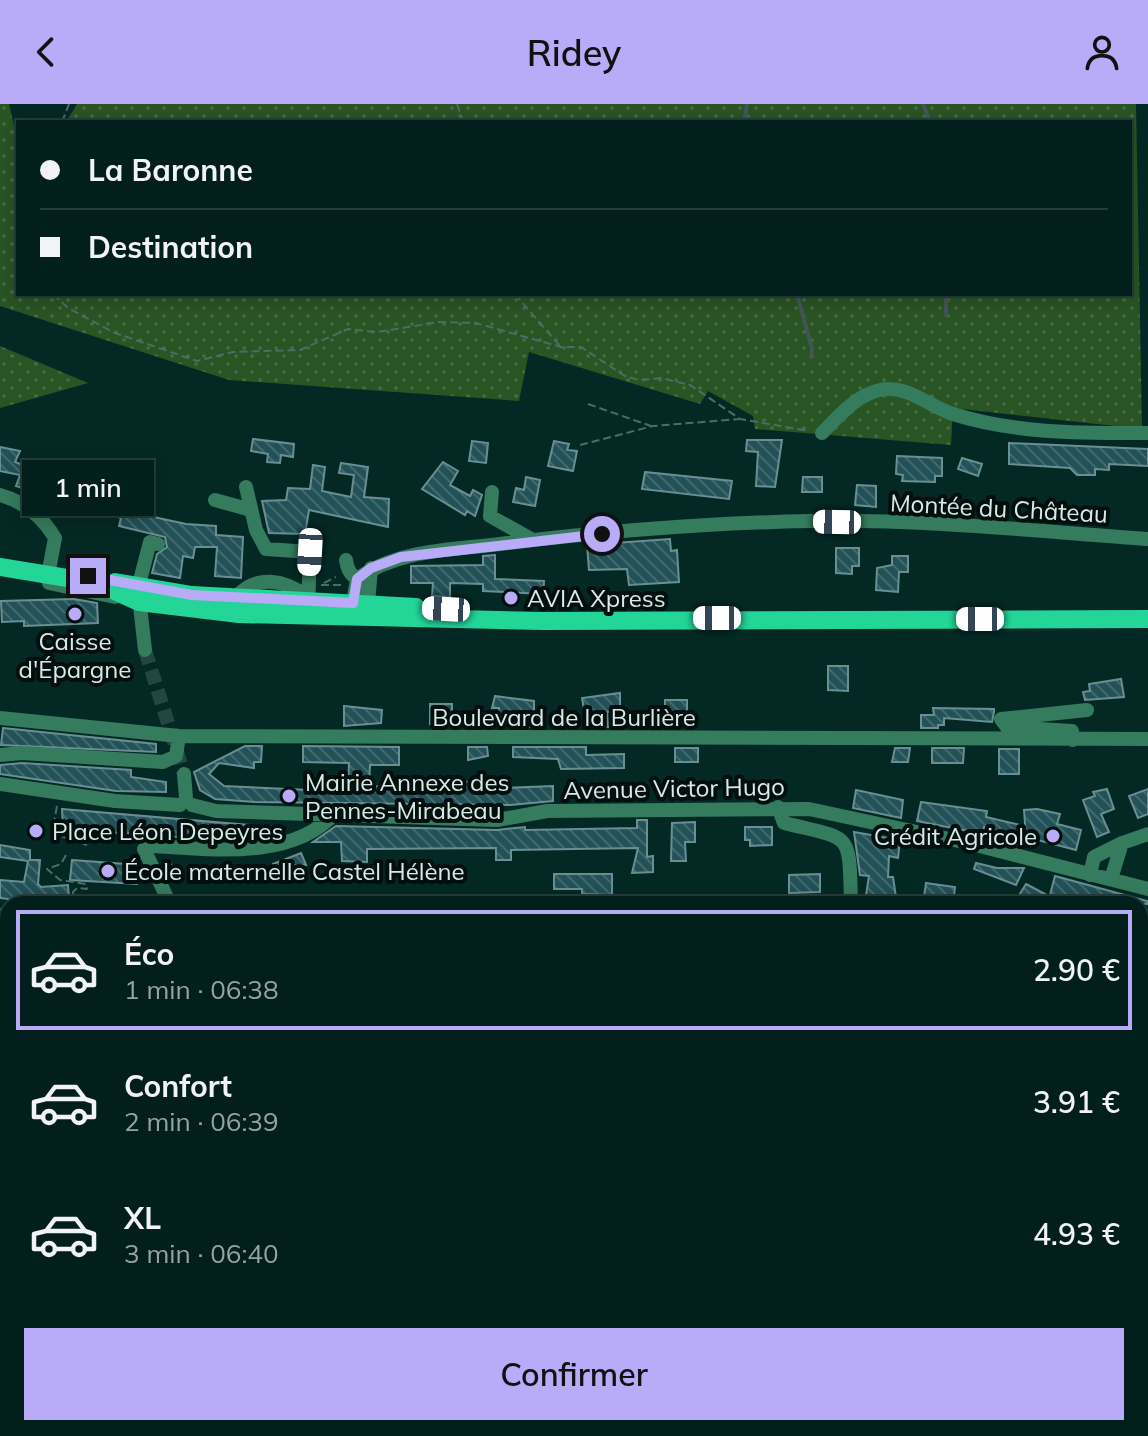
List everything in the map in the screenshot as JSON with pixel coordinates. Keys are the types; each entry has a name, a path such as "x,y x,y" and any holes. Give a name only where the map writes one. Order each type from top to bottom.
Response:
{"main road":[{"path":"0,559 138,595 239,614 308,604 331,615 362,607"},
{"path":"0,567 49,572"},
{"path":"138,595 192,595 362,607 626,618 1148,619"}],"street":[{"path":"822,433 866,394 882,389 904,390 951,414 1026,429 1148,433"},
{"path":"246,487 266,549 310,552 308,604"},
{"path":"492,492 490,516 533,540"},
{"path":"0,495 20,501 46,523 55,538 49,572"},
{"path":"215,500 251,510"},
{"name":"Montée du Château","path":"358,571 401,557 533,540 810,521 947,525 1148,539"},
{"path":"145,650 138,595 150,542 158,544"},
{"path":"358,571 362,607"},
{"path":"0,573 138,595"},
{"path":"1073,740 1072,731 1007,727 1001,719 1087,710"},
{"name":"Boulevard de la Burlière","path":"0,718 179,736 1148,739"},
{"path":"0,755 22,753 163,762 176,756 179,736"},
{"path":"184,774 186,803"},
{"path":"0,781 22,789"},
{"path":"0,791 22,789"},
{"name":"Avenue Victor Hugo","path":"22,789 186,803 216,811 497,820 547,811 809,809 968,843 1148,889"},
{"path":"778,807 784,823 830,832 844,842 849,851 851,896"},
{"path":"166,896 144,849 152,846 275,847 308,833 335,813"},
{"path":"1090,875 1094,857 1148,834"},
{"path":"1111,879 1122,843"}],"path":[{"path":"55,296 68,308 115,333 189,360 233,352 300,350 348,329 378,332 438,322 476,323 504,329 525,339 561,347 581,347 625,376 639,380 661,378 690,385 740,419"},
{"path":"517,296 561,347"},
{"path":"588,404 653,426"},
{"path":"580,445 653,426 740,419 822,433"},
{"path":"319,585 358,571"},
{"path":"55,806 52,833 87,845"},
{"path":"66,855 61,864 47,869 60,880 86,884 87,889 77,888 73,896"},
{"path":"168,859 177,874"},
{"path":"0,1135 0,1146"}],"green space":[{"path":"0,104 9,104 16,135 16,296 1132,296 1132,120 67,120 77,104 1136,104 1142,429 953,408 951,445 755,429 753,416 708,391 700,404 529,352 519,401 229,380 0,306"},
{"path":"0,346 88,383 0,408"}],"building":[{"path":"253,439 294,444 293,457 281,455 280,463 267,462 268,454 251,451"},
{"path":"747,440 782,440 775,487 756,486 758,452 746,451"},
{"path":"472,441 488,443 486,463 469,461"},
{"path":"554,441 569,444 567,450 577,451 573,471 548,466"},
{"path":"1009,443 1148,449 1148,466 1109,464 1109,470 1095,469 1095,475 1077,475 1070,468 1009,464"},
{"path":"0,447 20,451 15,462 66,482 62,499 16,486 20,475 0,471"},
{"path":"897,456 942,458 942,476 935,476 935,482 902,481 903,475 896,474"},
{"path":"962,458 982,464 978,476 958,469"},
{"path":"443,462 458,471 450,485 470,496 473,490 482,495 475,516 467,511 465,515 422,489"},
{"path":"341,463 368,467 364,497 389,499 388,527 309,510 305,534 269,533 262,501 286,500 288,488 310,489 313,465 325,467 322,491 351,497 354,475 339,473"},
{"path":"645,472 732,481 729,499 642,489"},
{"path":"526,477 540,480 535,506 513,502 516,488 524,490"},
{"path":"803,477 822,477 822,492 802,492"},
{"path":"857,485 876,486 876,507 855,505"},
{"path":"99,486 114,488 112,502 134,506 134,509 150,513 149,516 186,524 216,526 216,535 243,537 241,578 215,576 217,547 195,547 193,558 183,556 180,578 152,573 157,554 167,547 165,537 119,526 121,518 94,510 95,501 83,500 86,487 98,490"},
{"path":"670,539 671,551 677,550 679,582 629,585 627,569 589,570 587,545"},
{"path":"836,548 859,548 859,566 852,566 852,574 836,573"},
{"path":"495,555 495,579 544,581 543,594 483,591 483,584 450,583 450,597 432,596 433,583 411,583 411,566 483,565 483,556"},
{"path":"892,556 908,556 908,572 899,572 898,592 876,590 877,568 892,565"},
{"path":"74,599 97,603 98,623 24,626 24,621 2,622 1,601"},
{"path":"828,666 848,666 848,691 828,690"},
{"path":"1121,679 1124,697 1085,700 1083,692 1090,691 1089,684"},
{"path":"620,693 620,711 607,712 608,727 587,727 582,698"},
{"path":"495,696 534,701 534,725 544,727 518,727 517,718 499,718 499,708 492,708"},
{"path":"665,700 687,700 687,723 665,720"},
{"path":"430,704 452,704 452,721 430,724"},
{"path":"344,706 382,710 381,723 344,726"},
{"path":"933,708 994,709 994,712 992,722 944,718 944,725 938,725 938,728 921,728 921,715 934,715"},
{"path":"3,728 156,744 156,752 1,745"},
{"path":"245,746 262,746 261,762 254,762 254,768 219,763 209,774 224,786 333,791 348,788 349,763 303,762 303,746 399,747 399,765 370,765 369,786 435,787 435,780 505,784 505,788 553,786 553,801 510,805 255,802 215,799 200,790 194,772"},
{"path":"468,747 487,747 488,756 468,760"},
{"path":"513,747 586,747 586,755 624,754 624,768 561,769 558,759 513,757"},
{"path":"675,748 698,748 698,762 675,762"},
{"path":"895,748 910,748 908,762 892,762"},
{"path":"932,748 964,748 963,763 932,763"},
{"path":"999,749 1019,749 1019,774 999,774"},
{"path":"22,763 131,770 131,777 166,782 166,792 116,791 0,774 0,765"},
{"path":"1107,789 1114,809 1101,814 1109,832 1097,837 1083,800 1095,796 1093,792"},
{"path":"1148,789 1148,814 1138,818 1129,796"},
{"path":"856,790 903,800 901,818 853,808"},
{"path":"921,802 987,811 986,817 1024,826 1025,837 984,827 983,834 917,821"},
{"path":"62,809 272,827 271,836 224,840 87,831 63,827"},
{"name":"Crédit Agricole","path":"1037,809 1060,814 1057,824 1081,830 1076,850 1026,837 1024,810"},
{"path":"637,820 647,820 647,857 653,856 653,872 632,873 638,848 511,850 511,860 496,860 496,848 367,849 367,862 342,861 341,842 313,842 336,826 497,830 525,827 525,830 637,828"},
{"path":"695,822 695,842 685,842 686,861 671,861 672,823"},
{"path":"745,827 772,827 772,845 750,846 750,840 745,840"},
{"path":"854,832 900,840 898,858 889,856 888,877 893,877 896,896 867,896 869,876 860,875"},
{"path":"0,845 30,850 30,860 40,860 38,884 41,887 68,885 69,896 0,896 0,880 24,882 28,861 0,857"},
{"path":"301,853 306,865 273,865 273,864"},
{"path":"72,860 139,865 137,884 70,880"},
{"path":"976,863 997,868 1024,868 1016,885 974,869"},
{"path":"554,874 612,874 612,895 582,894 582,889 554,889"},
{"path":"820,874 820,892 789,893 789,875"},
{"path":"1055,876 1129,896 1052,896"},
{"path":"926,883 955,887 954,896 924,896"},
{"path":"1026,884 1045,894 1044,896 1019,896"}],"waterway":[{"path":"744,120 747,104"},
{"path":"923,104 929,120"},
{"path":"798,296 812,349 811,357"},
{"path":"946,296 946,315"}],"tunnel":[{"path":"145,650 184,774"}],"place":[{"name":"AVIA Xpress","path":"511,598"},
{"name":"Caisse d'Épargne","path":"75,614"},
{"name":"Mairie Annexe des Pennes-Mirabeau","path":"289,796"},
{"name":"Place Léon Depeyres","path":"36,831"},
{"name":"Crédit Agricole","path":"1053,836"},
{"name":"École maternelle Castel Hélène","path":"108,871"}],"route":[{"path":"88,576 138,588 192,595 353,603 357,579 371,568 401,557 602,534"}]}
